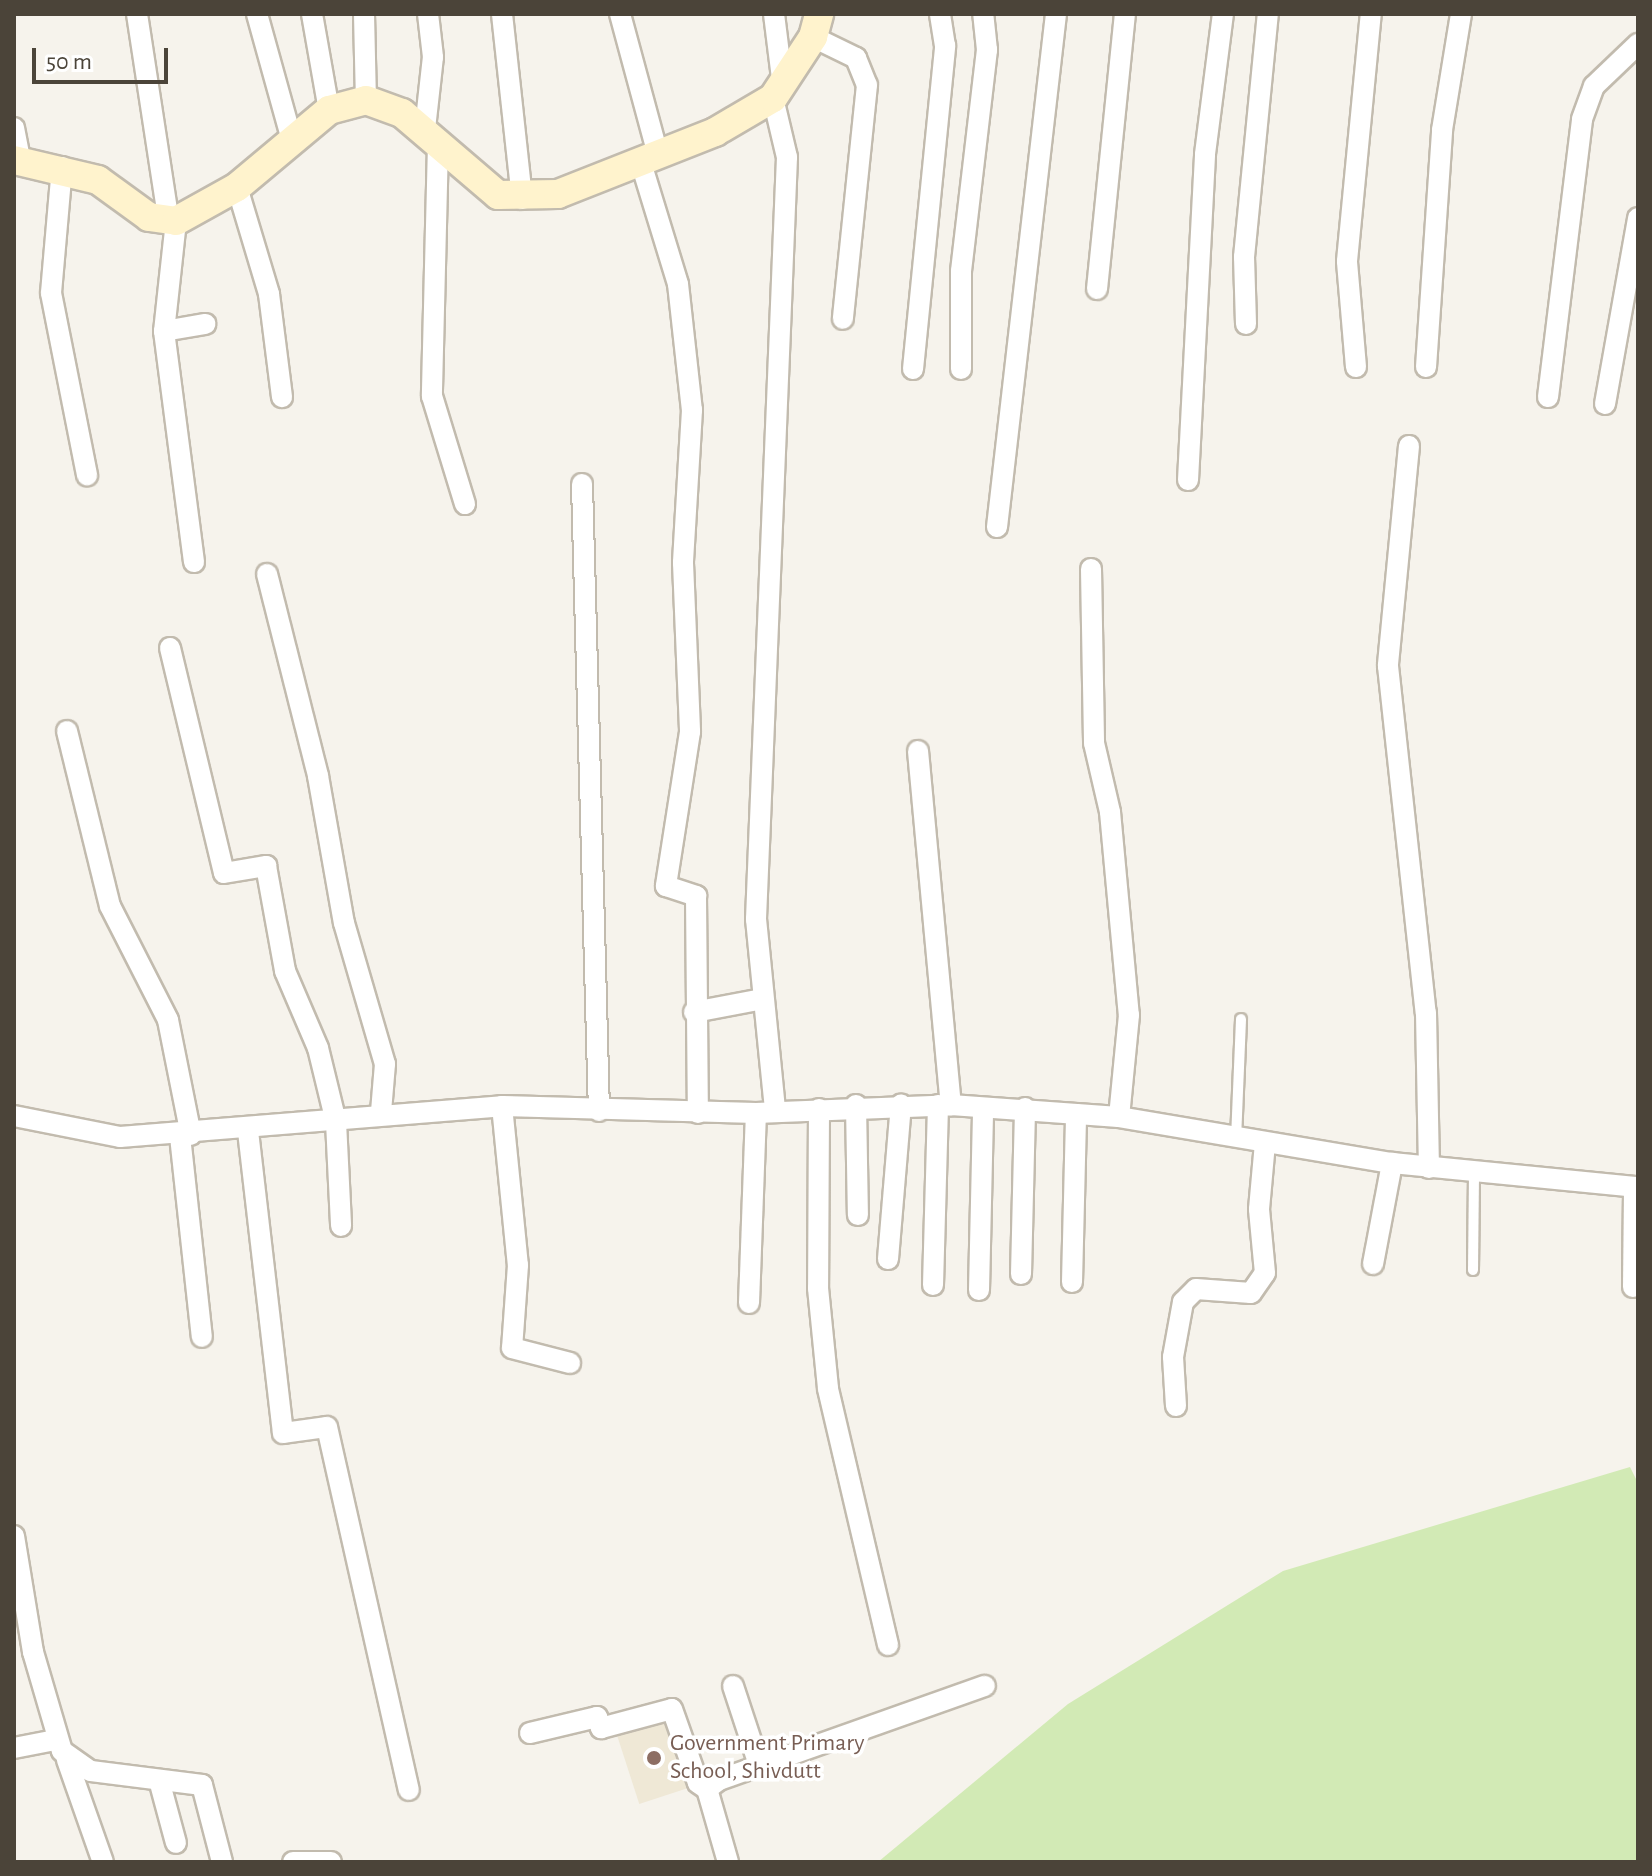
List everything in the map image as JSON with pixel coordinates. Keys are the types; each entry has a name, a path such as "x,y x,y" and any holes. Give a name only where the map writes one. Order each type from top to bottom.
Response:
{"main road":[{"path":"17,160 62,167 172,221 237,187 291,137 329,110 366,100 432,137 498,195 522,199 558,194 650,159 778,92 816,26"}],"street":[{"path":"137,14 172,221 164,331 194,562"},
{"path":"257,14 291,137"},
{"path":"312,14 329,110"},
{"path":"364,14 366,100"},
{"path":"428,14 433,57 432,396 465,504"},
{"path":"502,14 522,199"},
{"path":"620,14 678,284 692,410 683,563 690,732 666,886 696,896 694,1012 698,1113"},
{"path":"749,1303 766,1112 763,999 756,919 761,712 787,157 778,92 774,14"},
{"path":"913,369 945,46 940,14"},
{"path":"961,369 961,271 984,79 983,14"},
{"path":"997,527 1056,14"},
{"path":"1097,289 1125,14"},
{"path":"1188,480 1205,154 1223,14"},
{"path":"1246,324 1244,257 1268,14"},
{"path":"1356,367 1347,261 1371,14"},
{"path":"1426,367 1443,120 1461,14"},
{"path":"816,26 856,58 867,85 843,319"},
{"path":"1548,397 1582,119 1594,86 1638,44"},
{"path":"14,128 17,160"},
{"path":"62,167 51,293 87,475"},
{"path":"237,187 269,294 282,397"},
{"path":"1605,404 1638,218"},
{"path":"164,331 205,324"},
{"path":"1409,446 1388,666 1426,1013 1429,1168"},
{"path":"582,484 599,1111"},
{"path":"1091,569 1093,734 1110,812 1129,1015 1119,1117"},
{"path":"267,574 318,776 344,923 385,1064 381,1112"},
{"path":"170,648 224,873 266,866 285,971 318,1048 336,1122 341,1226"},
{"path":"67,731 110,906 168,1020 185,1135 202,1337"},
{"path":"918,751 944,1105 933,1285"},
{"path":"694,1012 763,999"},
{"path":"14,1116 120,1137 248,1131 336,1122 381,1112 502,1106 698,1113 766,1112 856,1105 944,1105 983,1109 1025,1108 1119,1117 1392,1163 1636,1187 1633,1287"},
{"path":"856,1105 858,1215"},
{"path":"888,1259 901,1105"},
{"path":"502,1106 518,1265 512,1348 570,1363"},
{"path":"1021,1274 1025,1108"},
{"path":"819,1109 818,1288 828,1389 888,1645"},
{"path":"979,1290 983,1109"},
{"path":"1072,1282 1076,1114"},
{"path":"248,1131 283,1433 327,1427 409,1790"},
{"path":"1176,1406 1173,1357 1183,1302 1196,1289 1251,1293 1265,1273 1259,1209 1265,1143"},
{"path":"1373,1264 1392,1163"},
{"path":"14,1536 24,1654 55,1740 67,1760 103,1862"},
{"path":"733,1686 760,1768"},
{"path":"707,1789 985,1686"},
{"path":"530,1733 597,1717 601,1728 672,1709 698,1783 707,1789 728,1862"},
{"path":"14,1748 55,1740"},
{"path":"67,1760 91,1771 202,1785 222,1862"},
{"path":"159,1780 176,1843"},
{"path":"293,1862 331,1862"}],"lane":[{"path":"1236,1139 1241,1019"},
{"path":"1473,1270 1474,1173"}],"shaded area":[{"name":"Government Primary School, Shivdutt","path":"670,1714 693,1786 639,1804 616,1732"}],"green space":[{"path":"1630,1467 1638,1483 1638,1862 878,1862 1068,1704 1283,1571"}],"place":[{"name":"Government Primary School, Shivdutt","path":"654,1758"}]}
